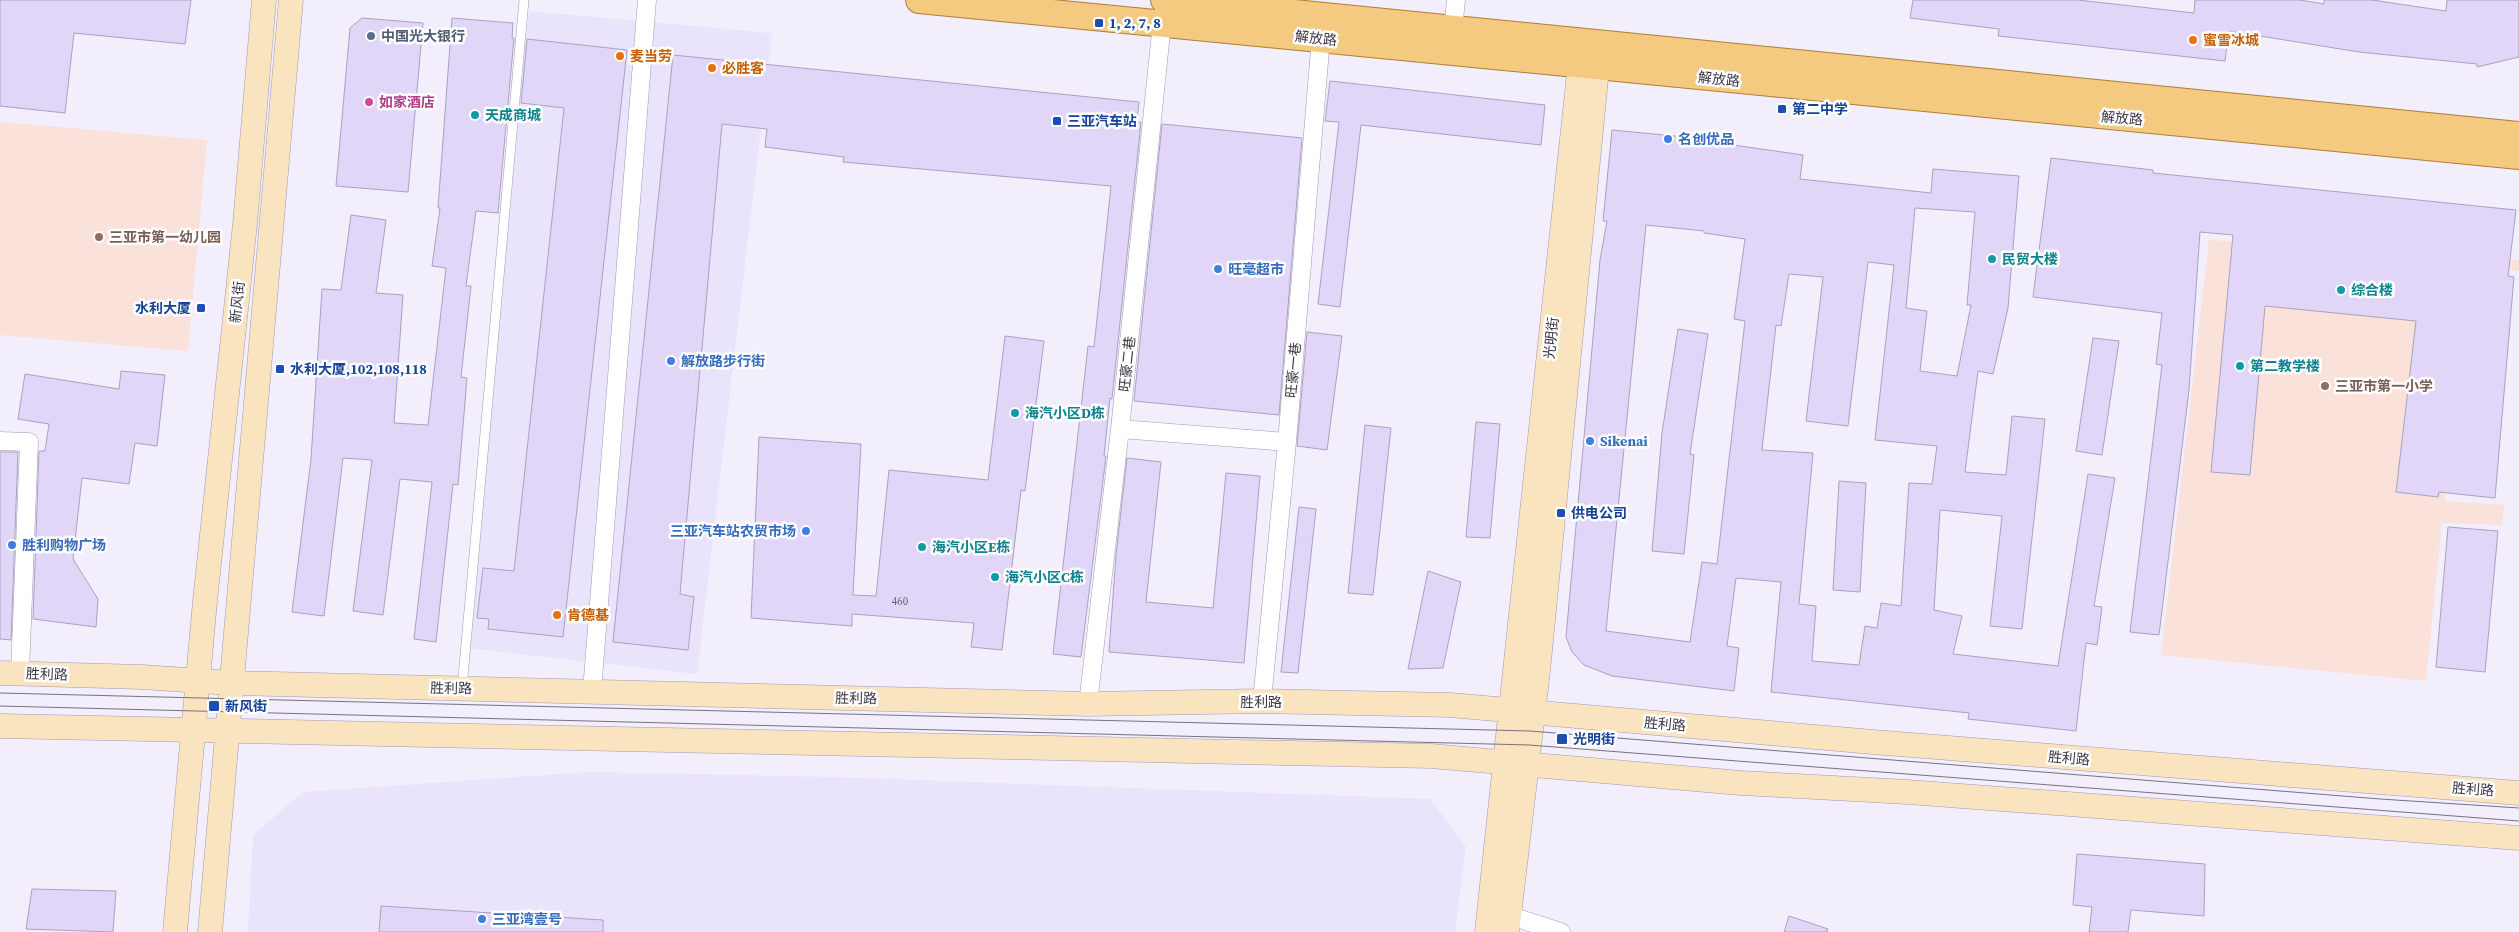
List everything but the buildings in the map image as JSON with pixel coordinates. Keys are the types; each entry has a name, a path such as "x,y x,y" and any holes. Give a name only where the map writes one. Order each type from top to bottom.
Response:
{"main road":[{"name":"新风街","path":"176,932 198,682 245,224 264,0"},
{"name":"新风街","path":"210,932 290,0"},
{"name":"解放路","path":"919,0 1163,11 1453,29 1590,54 2519,156"},
{"name":"解放路","path":"1163,11 1321,38 1590,54 2519,135"},
{"name":"光明街","path":"1498,922 1522,711 1590,54"},
{"name":"胜利路","path":"10,673 142,677 230,683 1088,704 1262,701 1422,704 1893,744 2519,793"},
{"path":"0,726 194,732 1421,756 1741,783 1908,792 2519,838"}],"street":[{"path":"592,691 647,0"},
{"path":"1453,29 1456,0"},
{"name":"旺豪二巷","path":"1088,704 1120,428 1163,11"},
{"name":"旺豪一巷","path":"1262,701 1287,442 1321,38"},
{"path":"1120,428 1287,442"},
{"path":"0,441 29,442 10,673"},
{"path":"1498,922 1561,932"}],"lane":[{"path":"462,688 524,0"}],"shaded area":[{"path":"529,11 772,33 697,674 467,648"},
{"name":"三亚市第一幼儿园","path":"0,122 207,140 188,351 0,335"},
{"name":"三亚市第一小学","path":"2209,240 2519,260 2519,271 2472,268 2445,501 2504,505 2502,525 2442,523 2426,681 2161,655"},
{"path":"589,772 836,777 1430,799 1466,847 1455,932 248,932 253,835 303,792"}],"tram line":[{"path":"0,693 1530,731 2380,799 2519,808"},
{"path":"0,706 1529,745 2519,821"}],"place":[{"name":"1, 2, 7, 8","path":"1099,23"},
{"name":"中国光大银行","path":"371,36"},
{"name":"蜜雪冰城","path":"2193,40"},
{"name":"麦当劳","path":"620,56"},
{"name":"必胜客","path":"712,68"},
{"name":"如家酒店","path":"369,102"},
{"name":"第二中学","path":"1782,109"},
{"name":"天成商城","path":"475,115"},
{"name":"三亚汽车站","path":"1057,121"},
{"name":"名创优品","path":"1668,139"},
{"name":"三亚市第一幼儿园","path":"99,237"},
{"name":"民贸大楼","path":"1992,259"},
{"name":"旺毫超市","path":"1218,269"},
{"name":"综合楼","path":"2341,290"},
{"name":"水利大厦","path":"201,308"},
{"name":"解放路步行街","path":"671,361"},
{"name":"第二教学楼","path":"2240,366"},
{"name":"水利大厦,102,108,118","path":"280,369"},
{"name":"三亚市第一小学","path":"2325,386"},
{"name":"海汽小区D栋","path":"1015,413"},
{"name":"Sikenai","path":"1590,441"},
{"name":"供电公司","path":"1561,513"},
{"name":"三亚汽车站农贸市场","path":"806,531"},
{"name":"胜利购物广场","path":"12,545"},
{"name":"海汽小区E栋","path":"922,547"},
{"name":"海汽小区C栋","path":"995,577"},
{"name":"肯德基","path":"557,615"},
{"name":"新风街","path":"214,706"},
{"name":"光明街","path":"1562,739"},
{"name":"三亚湾壹号","path":"482,919"}]}
